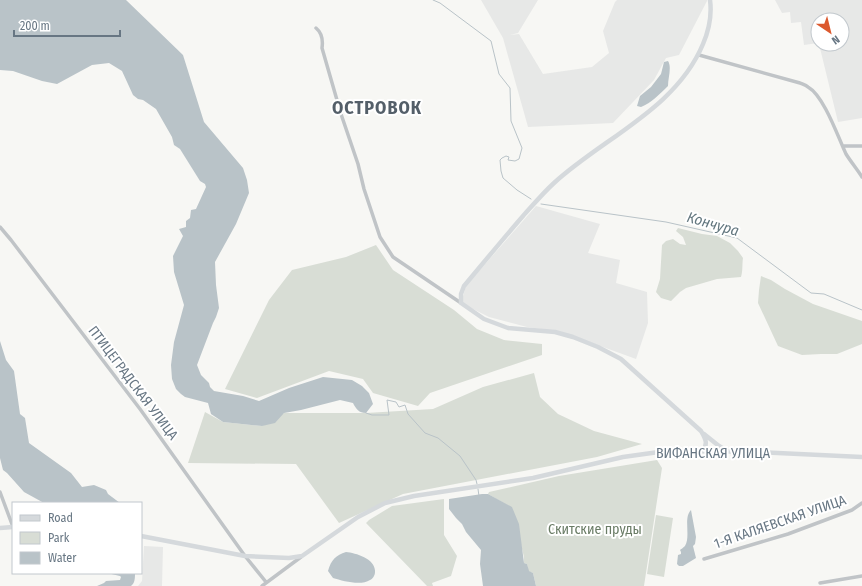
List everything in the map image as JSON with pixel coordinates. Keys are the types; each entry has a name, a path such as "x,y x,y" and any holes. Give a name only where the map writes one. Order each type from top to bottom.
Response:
{"main road":[{"path":"710,0 711,14 709,27 699,55 677,85 668,95 642,116 574,165 543,194 505,236 464,286 461,294 461,303 484,318 508,328 555,332 573,337 598,347 621,359 701,431 729,452"},
{"path":"701,431 706,439 705,448 702,451"},
{"name":"ВИФАНСКАЯ УЛИЦА","path":"302,556 358,517 385,503 414,496 533,478 623,457 666,451 758,452 862,457"},
{"path":"0,528 12,527"},
{"path":"142,536 245,556 289,558 302,556"}],"street":[{"path":"316,28 319,30 323,41 322,48 341,114 380,237 393,258 461,303"},
{"path":"699,55 800,83 815,92 830,119 846,154 862,177"},
{"path":"843,146 862,146"},
{"name":"ПТИЦЕГРАДСКАЯ УЛИЦА","path":"0,227 140,409 245,556 266,582"},
{"path":"0,492 12,524"},
{"name":"1-Я КАЛЯЕВСКАЯ УЛИЦА","path":"704,559 788,534 852,510 862,503"},
{"path":"262,586 302,556"},
{"path":"820,583 862,576"}],"shaded area":[{"path":"481,0 538,0 518,33 510,35 519,34 543,74 592,67 609,53 603,31 617,0 707,1 679,55 666,58 654,80 613,123 528,127 503,38"},
{"path":"775,0 862,0 862,118 838,122 821,52 850,52 850,12 810,12 810,44 804,45 801,22 791,23 790,12 782,13"},
{"path":"536,206 600,224 588,253 620,260 616,283 647,292 648,323 636,359 562,332 527,327 489,317 461,303 466,286"},
{"path":"144,546 163,547 162,586 138,586 142,581"}],"green space":[{"path":"678,228 717,236 730,243 743,258 741,277 717,279 686,288 671,301 661,298 656,292 660,279 662,245 666,241 673,239 680,244 686,245 683,237 676,231"},
{"path":"376,245 393,270 454,310 477,329 504,340 542,344 542,355 430,393 418,406 373,393 363,379 329,371 257,398 225,389 269,300 292,270 346,257"},
{"path":"761,276 771,280 813,304 862,321 862,344 837,354 802,355 778,346 758,303"},
{"path":"534,373 540,397 558,414 594,431 642,444 597,457 403,494 339,523 296,464 188,463 205,412 223,422 262,426 284,413 366,413 433,409 483,387"},
{"name":"Скитские пруды","path":"657,460 662,468 644,586 536,586 533,573 528,571 527,564 524,563 524,557 512,508 488,494 489,492 559,476"},
{"path":"444,499 444,535 457,556 451,576 432,583 433,586 427,586 366,523 392,506"},
{"path":"656,515 673,518 664,577 647,574"}],"water":[{"path":"0,0 126,0 183,55 204,122 243,168 249,193 236,224 215,262 219,308 197,365 201,375 214,391 243,396 259,401 289,388 323,377 352,380 362,386 369,393 373,404 366,413 358,410 353,403 340,400 284,413 275,423 262,426 223,422 211,414 208,403 185,397 176,389 172,379 171,365 174,342 184,305 174,272 173,256 183,236 179,229 186,227 186,221 190,218 191,210 196,209 206,187 205,184 200,181 180,149 174,145 172,137 156,109 133,95 122,71 109,63 92,65 57,84 42,81 13,71 0,70"},
{"path":"668,61 670,69 668,86 648,103 641,107 637,106 640,96 651,87 661,74 664,62"},
{"path":"0,341 6,360 14,371 20,414 25,418 29,443 71,473 82,487 94,485 106,490 108,494 119,502 42,502 24,492 3,470 0,458"},
{"path":"488,494 512,507 519,524 524,563 527,564 529,571 533,573 536,586 483,586 480,564 481,550 449,509 449,499"},
{"path":"691,510 696,537 695,544 693,546 696,558 683,566 679,566 677,564 678,555 681,554 680,550 687,542 687,522"},
{"path":"346,552 360,555 369,560 374,567 375,572 372,579 366,582 357,583 333,578 328,571 332,561 337,556"},
{"path":"111,574 135,574 135,579 131,586 97,586 106,581 120,580 120,576"}],"waterway":[{"name":"Кончура","path":"433,0 440,3 491,41 499,74 510,88 511,121 522,148 519,159 515,161 508,160 509,157 506,156 500,160 501,171 503,178 531,199"},
{"name":"Кончура","path":"541,204 666,222 737,238 811,293 824,294 862,310"},
{"path":"366,413 372,415 389,415 387,400 396,402 399,407 405,405 408,414 425,433 438,438 460,456 476,480 477,484"},
{"path":"478,489 479,496"}],"district":[{"name":"ОСТРОВОК","path":"377,108"}]}
